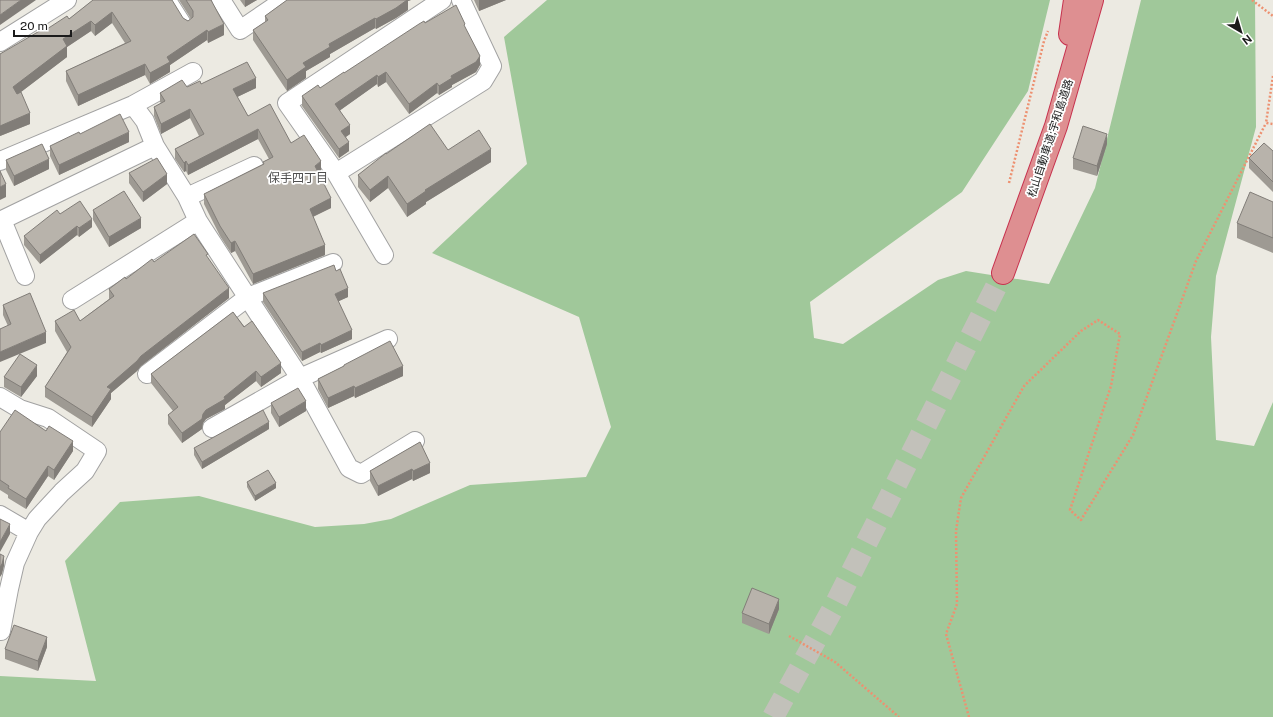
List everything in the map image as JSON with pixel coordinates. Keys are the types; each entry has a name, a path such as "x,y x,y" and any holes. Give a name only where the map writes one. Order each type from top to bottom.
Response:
{"highway":[{"path":"1056,126 1075,0"},
{"name":"松山自動車道;宇和島道路","path":"1003,274 1056,126 1092,0"}],"street":[{"path":"0,42 67,0"},
{"path":"221,0 240,30 284,0"},
{"path":"384,255 336,173 287,104 442,0"},
{"path":"336,173 483,81 492,66 461,0"},
{"path":"0,161 133,106 193,72"},
{"path":"133,106 145,121 155,146 187,197 198,221 300,378 349,468 361,474 415,441"},
{"path":"25,276 2,220 155,146"},
{"path":"187,197 254,166"},
{"path":"72,300 198,221"},
{"path":"147,374 248,297 333,263"},
{"path":"212,428 300,378 388,339"},
{"path":"0,397 20,409 48,418 97,451 85,472 62,492 37,518 28,532 15,563 0,632"},
{"path":"0,515 28,532"}],"lane":[{"path":"172,0 188,26"}],"path":[{"path":"1252,0 1273,16"},
{"path":"1009,183 1044,41 1049,29"},
{"path":"969,717 946,634 957,604 956,531 961,498 1024,386 1081,331 1098,320 1120,334 1111,386 1070,510 1081,520 1133,435 1196,261 1266,123 1273,76"},
{"path":"1266,123 1273,124"},
{"path":"789,636 835,662 899,717"}],"green space":[{"path":"547,0 1050,0 1028,91 962,192 810,302 814,338 843,344 938,280 966,271 1049,284 1095,188 1141,0 1255,0 1256,127 1216,276 1211,337 1216,440 1254,446 1273,402 1273,717 0,717 0,676 96,681 65,561 120,502 199,496 315,527 364,524 391,519 470,485 586,477 611,427 579,317 432,253 527,164 504,37"}],"building":[{"path":"0,0 21,0 0,15"},
{"path":"93,0 172,0 183,18 188,21 193,17 193,11 186,0 211,0 224,24 208,32 207,30 167,57 170,62 150,73 145,64 78,95 66,71 131,41 112,12 95,25 91,21 63,39 67,46 13,87 17,94 21,92 30,113 0,126 0,54 43,29 44,31 67,16 69,19"},
{"path":"287,0 407,0 396,8 329,44 330,47 303,63 306,67 287,80 253,30 268,20 265,16"},
{"path":"456,5 465,24 464,25 480,56 476,62 451,76 452,78 439,86 437,83 409,104 386,72 378,77 377,75 335,104 350,125 341,131 349,142 339,149 302,96 318,85 320,88 424,21 425,23"},
{"path":"247,62 256,78 233,89 248,116 270,104 291,143 304,135 321,161 315,166 331,198 310,209 325,245 253,274 235,241 231,243 220,226 204,194 264,164 263,162 273,157 258,129 188,165 186,161 184,163 175,149 204,134 190,109 161,124 154,107 165,101 160,93 182,80 187,87 200,81 201,84"},
{"path":"120,114 129,132 59,165 50,146 79,132 80,134"},
{"path":"430,124 448,150 479,130 491,149 425,190 426,191 407,204 388,176 370,190 358,175 386,153"},
{"path":"1083,126 1107,134 1097,166 1073,158"},
{"path":"1264,143 1273,151 1273,182 1249,158"},
{"path":"42,144 49,159 14,176 6,160"},
{"path":"157,158 167,174 143,192 129,173"},
{"path":"0,171 6,184 0,187"},
{"path":"124,191 141,218 109,237 93,210"},
{"path":"1250,192 1273,202 1273,238 1237,223"},
{"path":"80,201 92,219 79,228 77,226 40,255 24,236 57,210 60,214"},
{"path":"194,234 208,254 206,255 229,288 141,356 107,387 111,389 92,417 45,387 71,347 55,321 74,310 80,321 114,296 109,289 125,277 126,279 152,259 154,262"},
{"path":"334,265 336,271 340,269 348,288 335,294 352,330 321,345 320,343 302,352 263,293"},
{"path":"30,293 46,332 0,352 0,329 11,324 3,305"},
{"path":"233,312 244,327 252,321 281,363 261,377 256,371 224,397 225,399 206,410 202,419 182,433 168,415 178,407 151,374"},
{"path":"390,341 403,366 355,388 354,386 328,398 318,379"},
{"path":"20,354 37,365 21,387 4,377"},
{"path":"298,388 306,401 279,417 271,403"},
{"path":"15,410 46,431 49,426 73,441 54,470 48,466 26,499 8,488 9,486 0,480 0,432"},
{"path":"263,410 269,422 202,462 194,448"},
{"path":"420,442 430,463 413,471 412,469 378,486 370,471"},
{"path":"268,470 276,483 255,496 247,482"},
{"path":"0,519 10,524 0,542"},
{"path":"0,554 4,556 0,567"},
{"path":"752,588 779,599 769,624 742,613"},
{"path":"14,625 47,637 38,661 5,649"}],"tunnel":[{"path":"773,717 836,603 1003,273"}],"district":[{"name":"保手四丁目","path":"298,178"}]}
